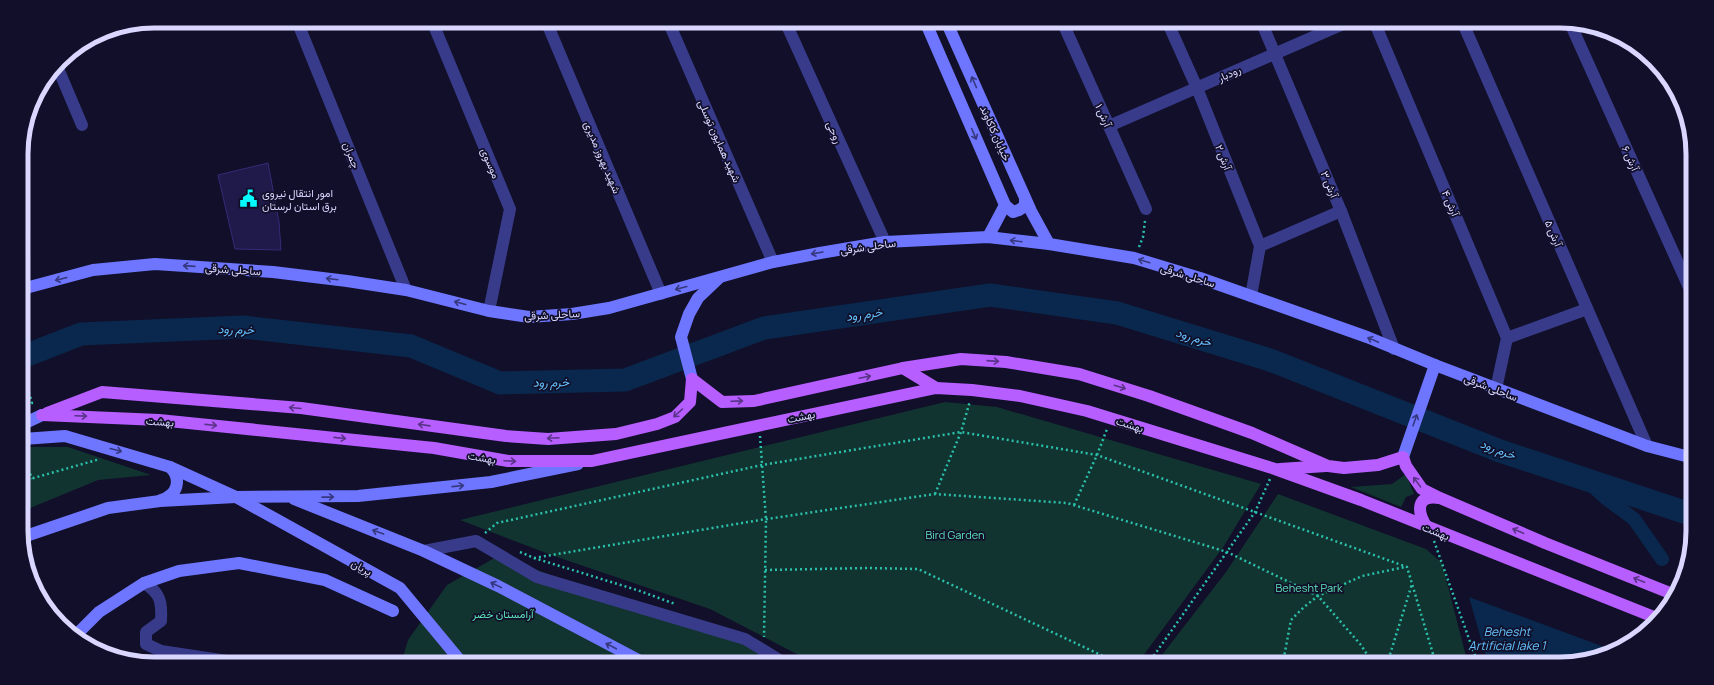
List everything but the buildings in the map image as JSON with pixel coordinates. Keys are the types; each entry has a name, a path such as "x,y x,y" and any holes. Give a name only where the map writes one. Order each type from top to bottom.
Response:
{"main road":[{"name":"خیابان کاکاوند","path":"928,28 1005,205"},
{"name":"خیابان کاکاوند","path":"949,28 1031,211 1049,244"},
{"path":"988,237 1005,205 1013,212 1019,210 1025,206 1025,198"},
{"name":"ساحلی شرقی","path":"28,287 93,270 155,264 273,272 347,280 406,290 489,311 529,317 572,314 609,308 773,262 884,242 988,237 1049,244 1134,258 1200,278 1367,337 1496,389 1646,446 1686,456"},
{"path":"28,422 102,392 301,408 506,436 548,439 616,434 657,424 675,417 690,402 692,379 681,337 688,314 698,298 719,278"},
{"path":"692,379 722,402 754,401 903,368 960,359 1006,362 1079,374 1199,412 1252,432 1328,466"},
{"path":"1435,365 1402,457 1406,466 1422,489 1546,543 1670,593"},
{"path":"903,368 936,388"},
{"name":"بهشت","path":"42,415 159,420 434,448 508,461 592,461 936,388 972,390 1020,396 1087,411 1275,470 1361,500 1652,616"},
{"name":"پریان","path":"28,439 65,436 170,467 236,498 400,588 457,657"},
{"path":"1275,470 1328,466 1344,468 1378,465 1402,457"},
{"path":"28,535 108,508 160,501 358,496 491,482 592,461"},
{"path":"160,501 173,494 177,487 175,472 170,467"},
{"path":"1427,527 1420,515 1421,504 1424,500 1430,497 1440,498"},
{"path":"289,498 424,551 498,586 633,657"},
{"path":"79,632 99,612 144,583 179,571 239,563 325,580 392,611"}],"street":[{"name":"چمران","path":"300,28 406,290"},
{"name":"موسوی","path":"435,28 510,209 489,311"},
{"name":"شهید بهروز مدیری","path":"549,28 661,294"},
{"name":"شهید همایون توسلی","path":"671,28 773,262"},
{"name":"روحی","path":"788,28 884,242"},
{"name":"آرش ۱","path":"1065,28 1146,209"},
{"name":"آرش ۲","path":"1170,28 1197,88 1260,246"},
{"name":"آرش ۳","path":"1264,28 1341,211 1394,349"},
{"name":"رودبار","path":"1109,126 1334,28"},
{"name":"آرش ۴","path":"1377,28 1507,338"},
{"name":"آرش ۵","path":"1465,28 1646,446"},
{"name":"آرش ۶","path":"1573,29 1686,281"},
{"path":"59,71 82,125"},
{"path":"1251,296 1260,246 1341,211"},
{"path":"1496,389 1507,338 1587,309"},
{"path":"424,551 480,537 537,577 745,639 775,657"},
{"path":"144,583 154,589 162,606 161,621 146,632 146,644 161,651 201,657"}],"path":[{"path":"1134,258 1143,238 1146,209"},
{"path":"28,391 32,403 28,404"},
{"path":"935,494 961,432 971,398"},
{"path":"1074,505 1097,455 1111,418"},
{"path":"757,634 764,637 766,570 766,520 759,425"},
{"path":"480,537 497,523 762,465 961,432 1097,455 1407,567"},
{"path":"28,479 101,459"},
{"path":"28,468 32,478"},
{"path":"1153,657 1255,512 1275,470"},
{"path":"534,558 935,494 1067,503 1227,552 1318,596 1361,645 1369,657"},
{"path":"1427,527 1475,657"},
{"path":"480,537 491,538"},
{"path":"520,551 534,558 640,591 677,605"},
{"path":"1407,567 1434,657"},
{"path":"1284,657 1291,620 1304,606 1318,596 1362,576 1407,567"},
{"path":"766,570 868,568 918,569 1105,657"},
{"path":"1389,657 1412,583"}],"green space":[{"name":"Bird Garden","path":"945,402 997,407 1261,484 1224,546 1142,657 803,657 710,609 554,556 460,520"},
{"path":"28,447 68,447 151,475 98,480 28,509"},
{"path":"1406,474 1414,494 1406,497 1401,507 1351,487 1392,484"},
{"name":"Behesht Park","path":"1278,494 1426,549 1442,563 1466,657 1160,657 1226,572"},
{"name":"آرامستان خضر","path":"498,556 762,651 770,657 403,657 408,640 447,585"}],"water":[{"name":"Behesht Artificial lake 1","path":"1469,597 1606,648 1585,655 1568,657 1486,657"}],"waterway":[{"name":"خرم رود","path":"28,355 81,334 243,327 411,346 500,383 625,380 764,328 990,295 1117,313 1270,360 1500,451 1686,513"},
{"path":"1585,479 1607,499 1634,519 1662,559"}],"place":[{"name":"امور انتقال نیروی برق استان لرستان","path":"249,198"}]}
